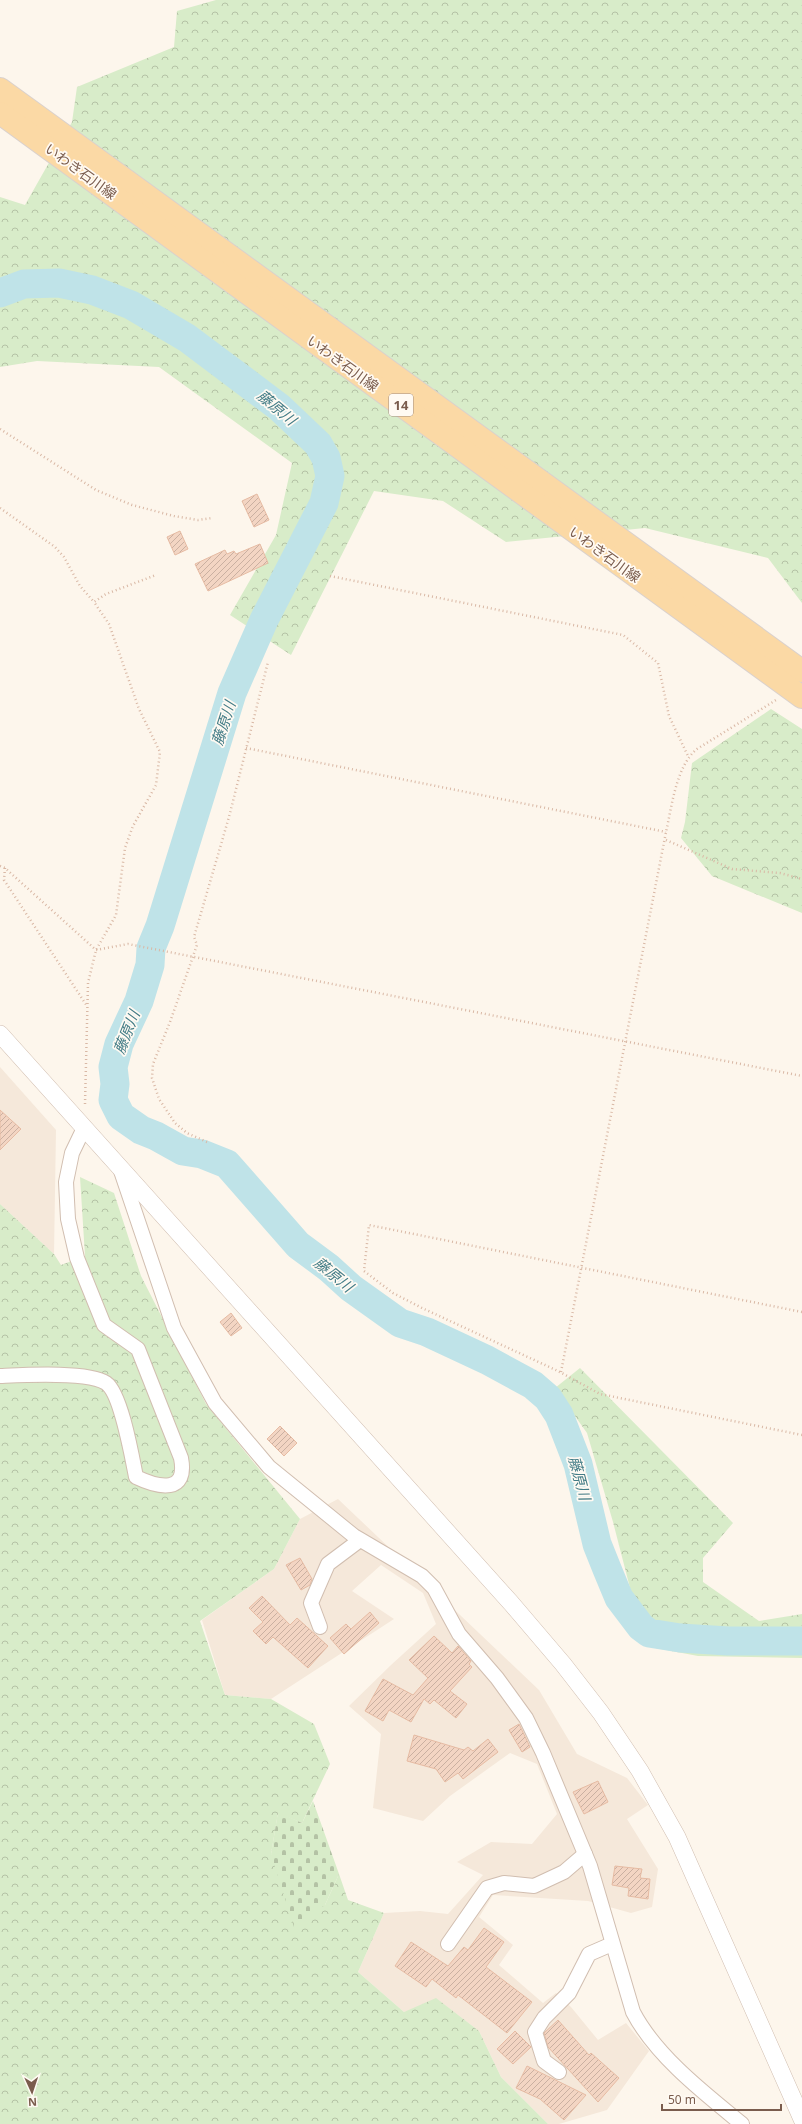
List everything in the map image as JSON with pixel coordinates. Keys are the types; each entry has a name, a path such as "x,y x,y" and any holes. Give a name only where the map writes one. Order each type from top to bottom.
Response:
{"main road":[{"name":"いわき石川線","path":"0,89 799,686"},
{"name":"いわき石川線","path":"0,113 799,686"}],"street":[{"path":"0,1034 121,1171 511,1603 563,1664 601,1713 640,1771 677,1837 802,2120"},
{"path":"0,1376 86,1376 106,1383 115,1396 123,1419 136,1477 151,1484 168,1486 179,1481 184,1471 181,1458 138,1349 104,1325 77,1258 68,1219 66,1182 72,1153 84,1128"},
{"path":"121,1171 174,1328 215,1403 269,1467 360,1540 422,1576 434,1588 459,1634 497,1678 526,1718 543,1753 585,1854 633,2012 642,2030 712,2099 742,2124"},
{"path":"320,1627 311,1603 328,1564 360,1540"},
{"path":"448,1944 487,1888 504,1883 534,1886 564,1872 585,1854"},
{"path":"559,2072 544,2061 535,2032 544,2018 569,1993 589,1954 612,1944"}],"path":[{"path":"0,429 96,490 132,505 174,516 198,520 212,518"},
{"path":"0,508 55,547 64,557 80,586 94,602 112,630 139,709 160,752 156,785 133,826 125,848 116,915 96,950 88,983 84,1128"},
{"path":"94,602 106,594 156,575"},
{"path":"330,576 623,635 658,663 669,716 688,756"},
{"path":"207,1142 187,1133 175,1123 159,1099 152,1078 153,1064 194,956 197,945 194,937 230,816 268,662"},
{"path":"561,1372 627,1042 666,832 682,766 688,756 799,686"},
{"path":"246,748 666,832"},
{"path":"665,840 732,869 780,873 802,879"},
{"path":"0,866 5,868 96,950"},
{"path":"5,868 4,880 87,1006"},
{"path":"96,950 128,944 182,953 802,1076"},
{"path":"802,1312 369,1226 364,1270 393,1293 558,1371 600,1394 802,1435"}],"shaded area":[{"path":"0,1067 56,1130 54,1254 0,1204"},
{"path":"338,1499 539,1690 577,1754 627,1778 648,1805 627,1819 658,1869 652,1907 631,1913 588,1901 493,1895 479,1917 513,1945 499,1965 543,2003 556,1993 571,2007 598,2040 626,2023 649,2051 607,2110 559,2124 548,2124 501,2077 479,2031 442,2003 404,2012 358,1972 384,1913 420,1911 448,1914 483,1875 457,1862 491,1842 532,1844 557,1814 537,1764 510,1753 450,1796 423,1821 373,1808 381,1734 349,1706 436,1624 423,1593 381,1565 352,1591 394,1619 271,1699 225,1695 202,1620 274,1569 300,1519"}],"green space":[{"path":"216,0 802,0 802,603 768,558 645,528 506,542 443,501 374,491 291,655 230,615 276,535 292,463 159,367 37,361 0,367 0,197 25,205 72,122 77,87 174,47 177,11"},
{"path":"771,709 802,729 802,913 712,876 681,838 685,822 692,763"},
{"path":"80,1177 114,1193 141,1276 206,1404 300,1519 274,1569 200,1621 225,1695 271,1699 314,1724 330,1764 302,1823 278,1813 271,1854 325,1905 339,1874 348,1900 384,1913 358,1972 404,2012 436,1998 479,2031 501,2077 548,2124 0,2124 0,1204 54,1254 61,1265 85,1256"},
{"path":"580,1368 733,1523 703,1558 703,1582 759,1621 802,1614 802,1658 698,1656 645,1646 613,1522 587,1433 555,1388"},
{"path":"313,1801 339,1874 325,1905 294,1927 271,1854 278,1812 302,1823"}],"building":[{"path":"257,494 269,520 254,527 242,501"},
{"path":"180,531 188,549 175,555 167,537"},
{"path":"260,544 268,563 208,591 195,564 225,550 227,554 234,551 236,554"},
{"path":"0,1110 21,1129 0,1150"},
{"path":"231,1313 242,1328 231,1336 220,1322"},
{"path":"280,1426 297,1443 284,1456 267,1439"},
{"path":"300,1558 312,1579 310,1585 301,1590 286,1565"},
{"path":"262,1596 290,1625 297,1618 328,1646 308,1668 273,1637 266,1644 253,1631 263,1622 249,1608"},
{"path":"370,1612 379,1623 344,1654 330,1638 346,1624 351,1629"},
{"path":"434,1636 452,1653 458,1646 471,1661 469,1664 472,1667 450,1691 467,1704 456,1718 434,1700 430,1704 424,1699 411,1722 389,1710 383,1721 365,1711 383,1679 413,1695 428,1678 409,1660"},
{"path":"519,1724 530,1747 522,1752 509,1730"},
{"path":"414,1735 464,1750 468,1747 473,1751 488,1739 498,1752 463,1779 458,1773 445,1782 436,1769 407,1761"},
{"path":"598,1781 608,1802 584,1814 573,1792"},
{"path":"615,1866 642,1869 640,1878 650,1879 648,1899 628,1896 629,1888 612,1885"},
{"path":"484,1928 504,1942 486,1967 532,2002 507,2033 458,1995 456,1998 432,1979 426,1987 395,1966 411,1942 448,1966 464,1947 468,1950"},
{"path":"558,2020 589,2055 591,2053 619,2078 598,2102 548,2047 544,2033"},
{"path":"515,2031 531,2047 513,2064 497,2049"},
{"path":"527,2066 586,2095 564,2120 540,2099 516,2088"}],"waterway":[{"name":"藤原川","path":"0,293 24,284 59,283 92,290 131,305 187,338 279,407 318,444 326,458 330,476 324,503 264,620 232,693 160,926 151,948 150,965 139,1001 119,1044 113,1067 115,1084 113,1100 121,1116 141,1130 156,1136 183,1151 202,1154 227,1164 298,1245 329,1268 351,1288 400,1323 427,1332 487,1360 533,1385 548,1398 559,1415 578,1464 597,1544 607,1569 619,1598 641,1627 649,1633 680,1638 728,1641 802,1641"}]}
